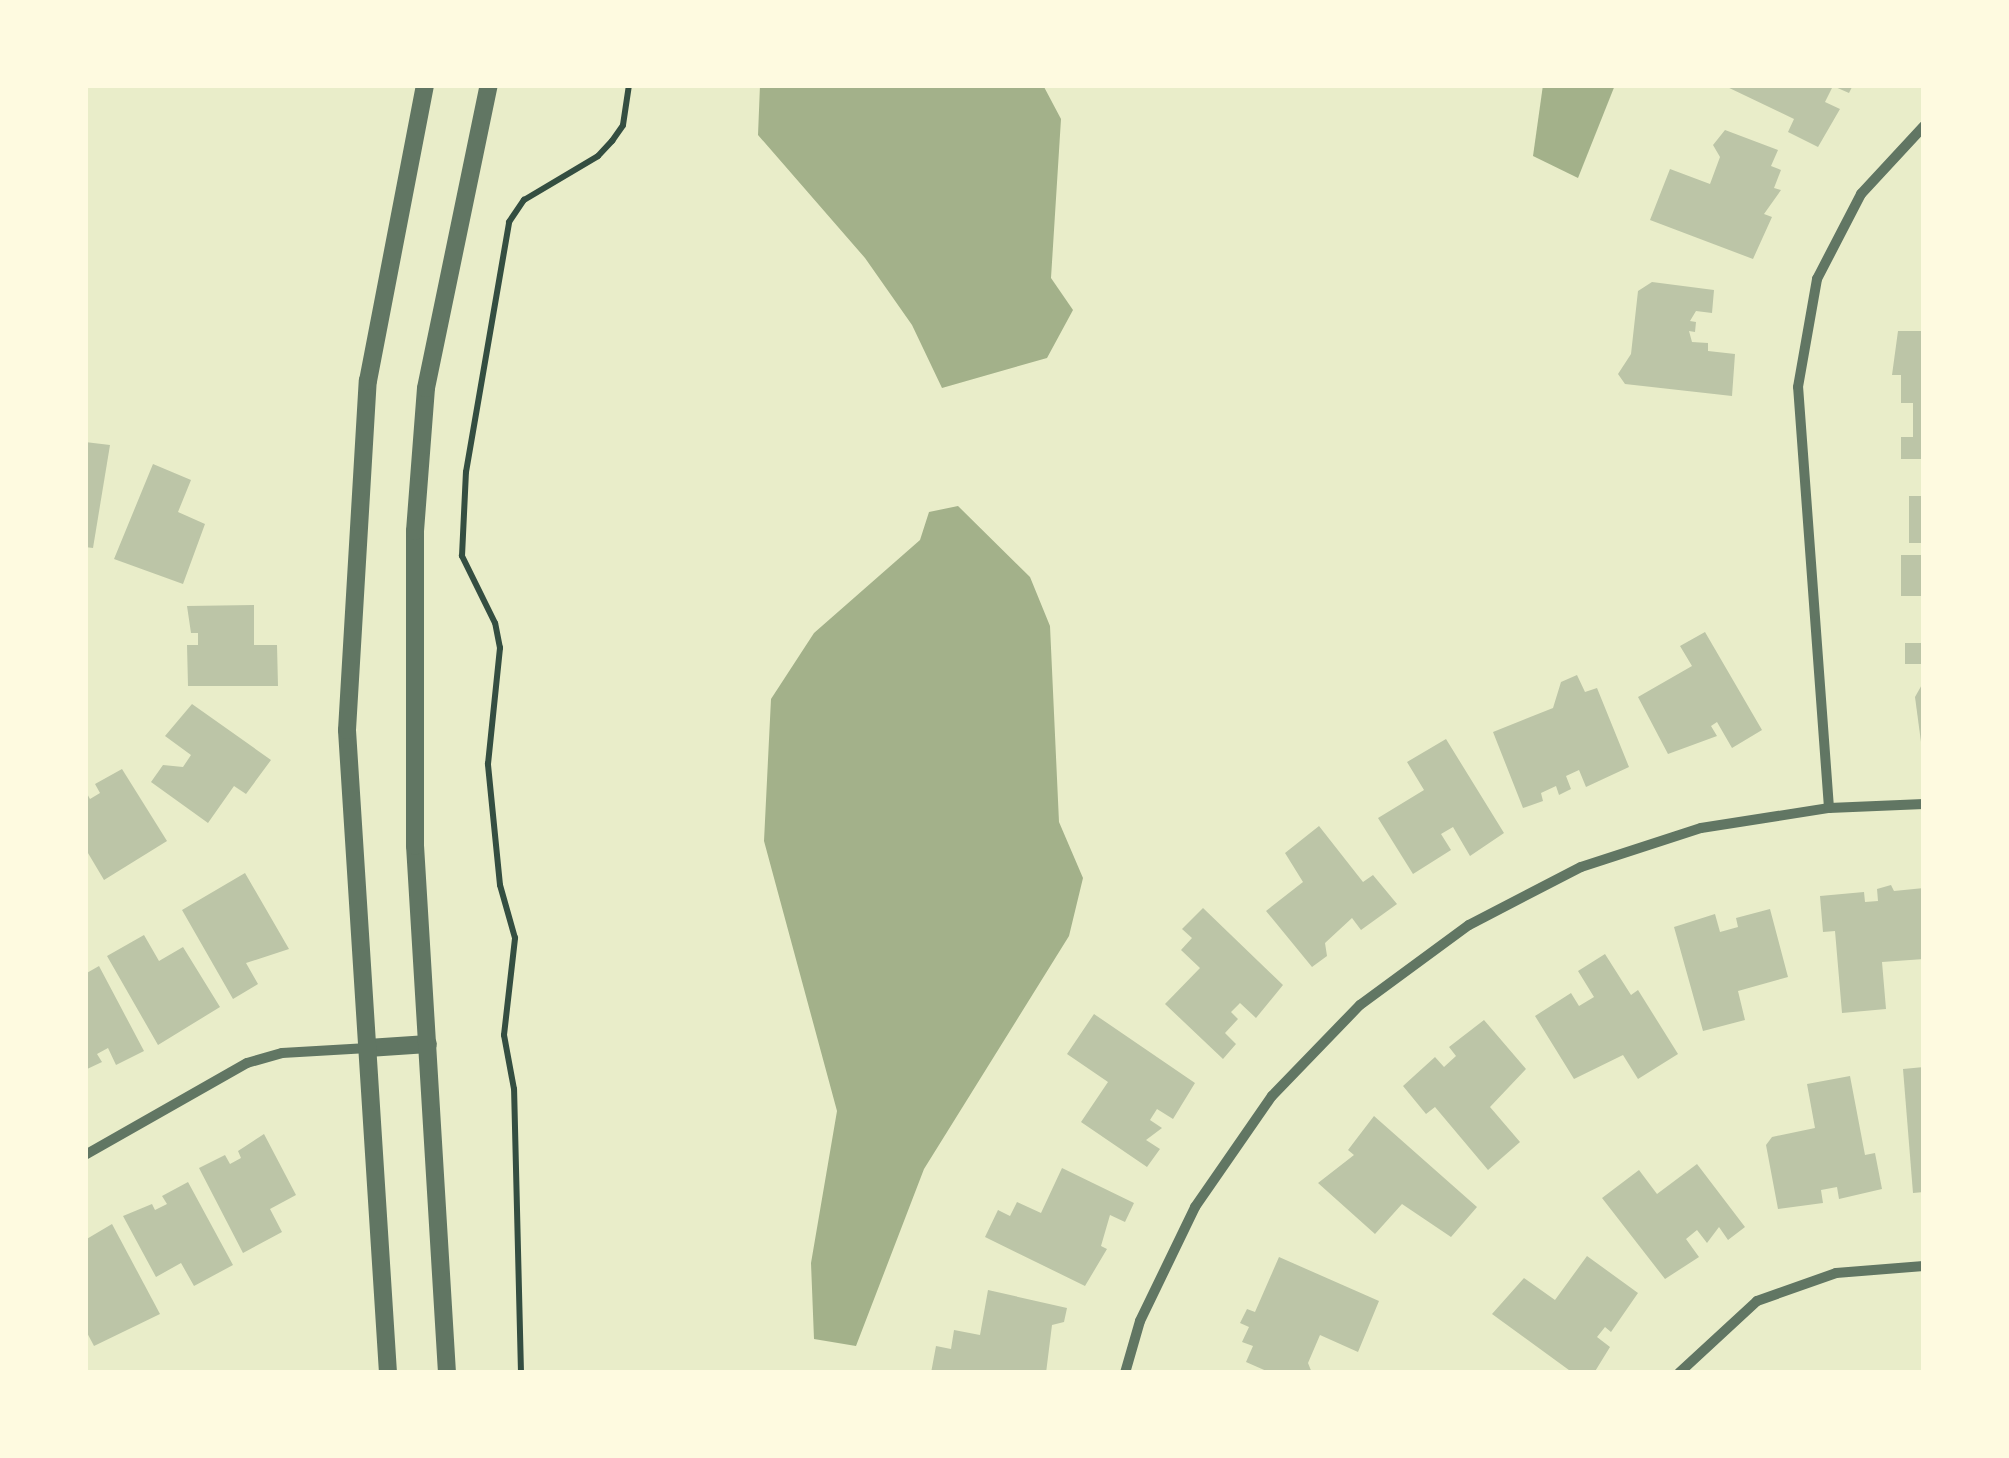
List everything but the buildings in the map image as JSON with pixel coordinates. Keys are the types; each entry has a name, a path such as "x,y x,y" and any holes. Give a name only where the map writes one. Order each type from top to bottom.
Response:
{"street":[{"path":"388,1373 348,730 354,530 368,381 425,85"},
{"path":"447,1373 410,730 415,531 426,388 489,85"},
{"path":"1829,808 1798,386 1817,280 1861,194 1924,126"},
{"path":"1125,1373 1140,1321 1195,1207 1272,1096 1360,1005 1469,925 1582,867 1701,828 1829,808 1924,804"},
{"path":"85,1155 247,1063 282,1053 428,1044"},
{"path":"1680,1373 1757,1300 1836,1273 1924,1266"}],"path":[{"path":"520,1373 514,1089 504,1035 516,955 500,886 488,764 500,648 495,623 462,556 466,472 509,222 524,200 612,141 623,126 629,85"}],"shaded area":[{"path":"760,85 1043,85 1061,119 1051,278 1073,310 1047,358 942,388 912,325 865,258 758,135"},
{"path":"1543,85 1615,85 1578,178 1533,156"},
{"path":"958,506 1030,577 1050,626 1059,822 1083,878 1069,936 924,1169 856,1346 814,1339 811,1263 837,1111 764,841 771,699 814,633 920,540 929,512"}]}
